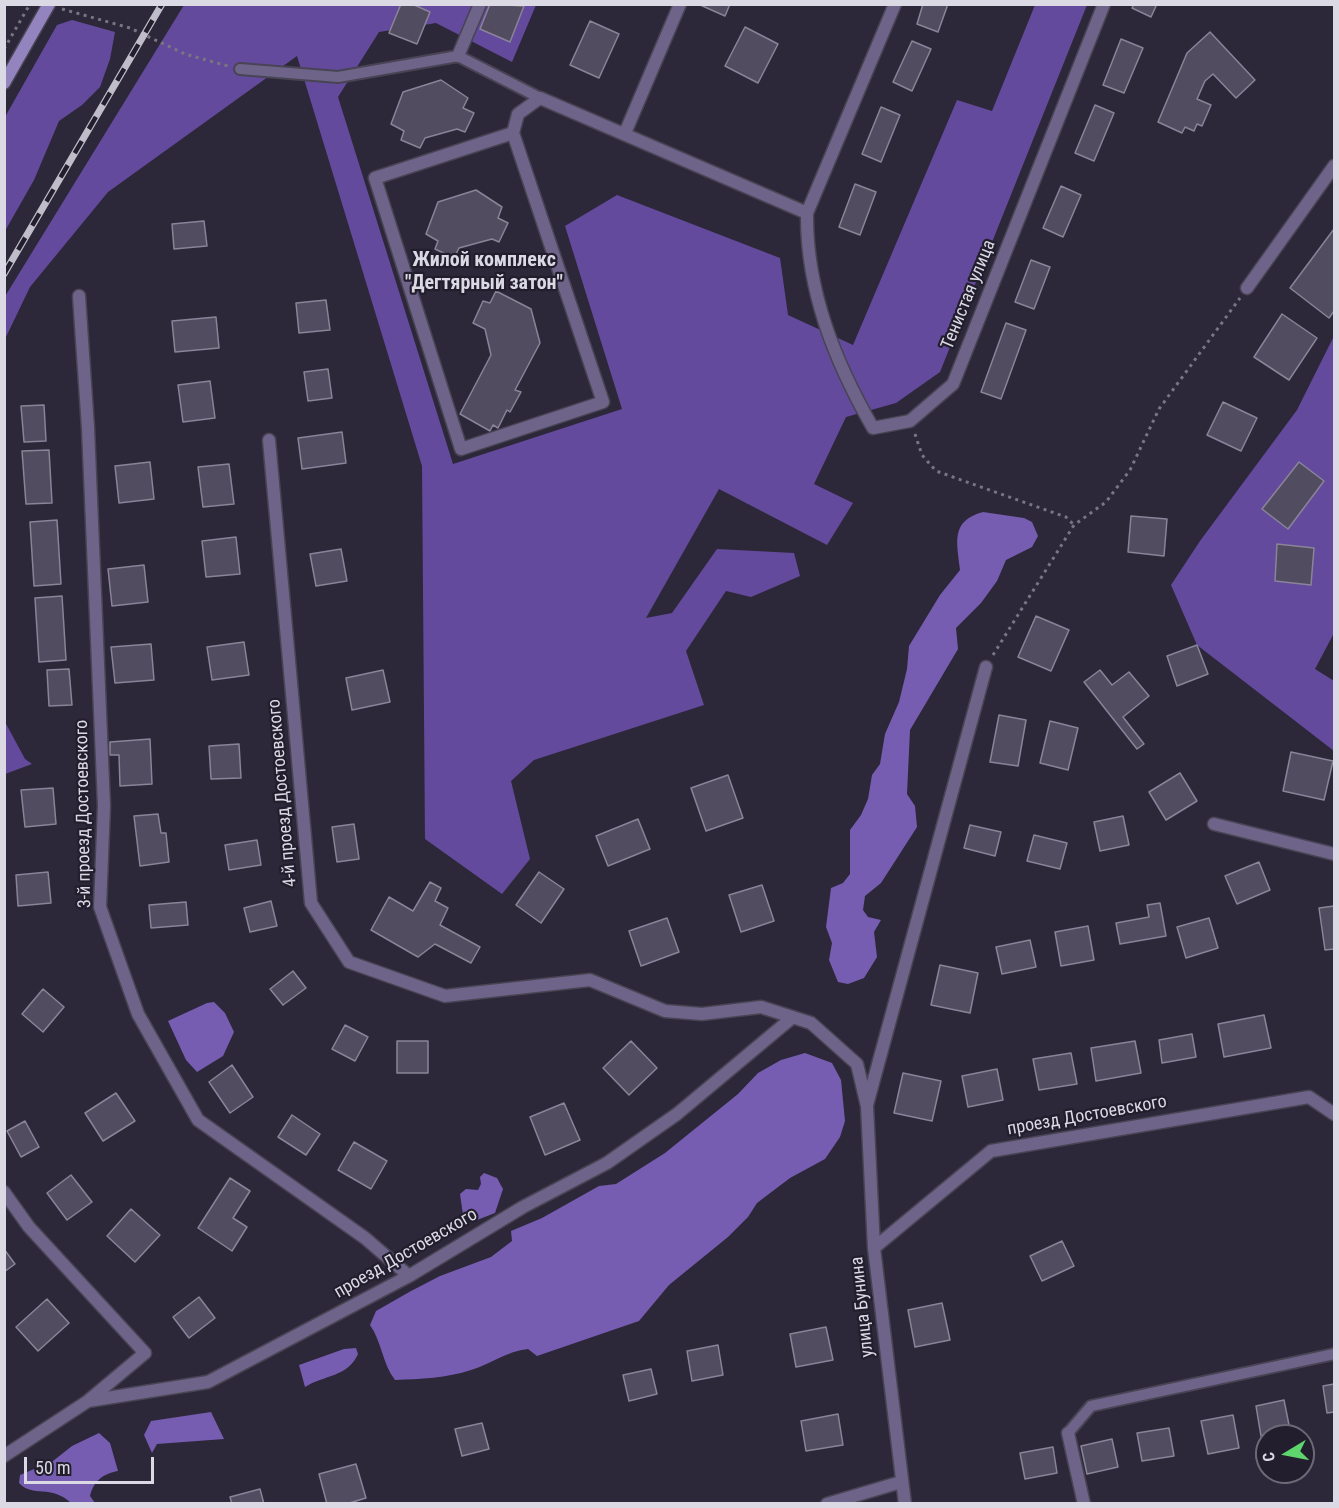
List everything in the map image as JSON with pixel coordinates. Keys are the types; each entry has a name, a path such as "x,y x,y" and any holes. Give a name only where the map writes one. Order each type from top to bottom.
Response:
{"main road":[{"path":"4,83 49,5"}],"street":[{"path":"458,56 480,4"},
{"path":"625,133 680,4"},
{"path":"513,133 375,178 461,449 603,402 513,133 518,114 540,98 807,213 895,4"},
{"name":"Тенистая улица","path":"807,213 817,304 852,392 873,428 910,421 953,384 1104,4"},
{"path":"1247,288 1335,166"},
{"name":"3-й проезд Достоевского","path":"79,296 88,428 105,806 100,907 138,1014 198,1120 365,1238 409,1276"},
{"name":"4-й проезд Достоевского","path":"269,440 311,903 349,962 445,996 590,980 665,1011 702,1014 761,1007 811,1023 857,1064 867,1106"},
{"path":"867,1106 986,667"},
{"path":"1214,824 1335,854"},
{"name":"проезд Достоевского","path":"4,1456 88,1401 208,1382 409,1276 523,1207 607,1162 676,1114 793,1017"},
{"name":"проезд Достоевского","path":"874,1248 991,1151 1309,1097 1335,1114"},
{"name":"улица Бунина","path":"867,1106 874,1248 905,1503"},
{"path":"4,1192 29,1227 145,1353 88,1401"},
{"path":"1068,1433 1084,1503"},
{"path":"827,1503 901,1482"}],"lane":[{"path":"240,69 338,77 458,56 540,98"},
{"path":"1068,1433 1090,1406 1335,1354"}],"path":[{"path":"4,49 30,4"},
{"path":"49,5 130,28 185,54 240,69"},
{"path":"986,667 1074,525 1106,502 1130,470 1159,409 1247,288"},
{"path":"910,421 922,455 936,471 1066,517 1074,525"}],"shaded area":[{"path":"184,5 536,5 512,62 436,23 379,32 338,97 453,464 622,409 565,226 617,195 780,258 788,315 853,345 957,100 992,111 1035,5 1087,5 940,372 896,403 846,417 814,484 853,503 827,545 719,489 646,618 672,613 717,549 794,553 800,576 751,597 726,591 686,651 704,705 534,760 511,781 530,859 502,894 425,839 422,466 297,56 108,192 30,287 5,339 4,298"},
{"path":"72,20 115,32 110,59 100,87 82,105 59,121 34,180 5,231 5,117 57,25"},
{"path":"1334,336 1334,633 1315,669 1334,681 1334,751 1197,645 1171,585 1200,541 1297,410"},
{"path":"983,512 1024,518 1032,522 1038,536 1032,547 1006,560 997,581 981,603 956,628 958,649 910,730 907,794 915,806 917,827 881,883 865,896 863,910 868,917 881,920 874,932 877,957 864,978 848,984 838,982 829,960 832,943 826,927 831,888 843,883 850,874 850,830 861,815 868,799 872,775 880,764 885,734 899,702 907,669 909,646 940,595 960,570 957,542 960,527 972,516"},
{"path":"4,720 25,759 32,764 5,774"},
{"path":"214,1002 225,1013 234,1032 223,1056 197,1072 186,1060 168,1021"},
{"path":"805,1053 832,1063 841,1080 845,1121 840,1137 825,1159 790,1178 757,1203 748,1217 728,1237 669,1285 639,1321 537,1356 528,1349 520,1350 462,1373 433,1378 395,1380 387,1367 370,1325 376,1311 440,1276 491,1257 512,1241 511,1231 542,1218 599,1186 616,1184 665,1153 738,1094 758,1073 781,1060"},
{"path":"484,1173 497,1178 503,1189 495,1213 472,1222 471,1216 463,1215 460,1194 466,1189 478,1190 481,1184 480,1177"},
{"path":"356,1348 358,1354 348,1367 305,1387 299,1365 344,1349"},
{"path":"211,1412 224,1439 157,1444 152,1453 144,1435 151,1421"},
{"path":"99,1433 110,1443 118,1471 104,1476 97,1482 90,1496 95,1503 71,1503 64,1497 49,1492 30,1490 19,1483 20,1475 53,1461 72,1446"}],"building":[{"path":"401,4 412,4 430,12 417,44 389,33"},
{"path":"490,4 524,6 510,42 480,29"},
{"path":"698,4 730,4 725,16"},
{"path":"923,4 948,4 938,32 917,24"},
{"path":"1134,4 1157,4 1151,17 1132,8"},
{"path":"590,21 619,34 599,78 570,65"},
{"path":"745,27 778,44 758,83 725,66"},
{"path":"1210,32 1255,80 1236,98 1213,74 1205,81 1197,99 1211,105 1202,126 1197,124 1194,131 1185,127 1182,133 1158,122 1187,53"},
{"path":"1121,39 1143,48 1124,93 1103,85"},
{"path":"912,41 931,49 912,91 893,82"},
{"path":"441,80 468,98 463,108 474,113 465,132 457,129 425,138 420,148 401,140 404,131 391,124 403,92"},
{"path":"1095,105 1114,113 1094,161 1075,153"},
{"path":"881,107 900,115 881,162 862,154"},
{"path":"855,184 876,192 860,235 839,227"},
{"path":"1061,186 1081,195 1063,237 1043,228"},
{"path":"476,190 502,207 498,218 508,223 499,242 492,239 459,248 454,258 435,249 438,241 426,234 438,202"},
{"path":"204,221 207,246 174,249 172,224"},
{"path":"1334,229 1334,311 1329,318 1290,288"},
{"path":"1031,260 1050,267 1034,309 1015,302"},
{"path":"496,291 531,309 540,343 515,390 521,392 510,412 507,410 498,428 493,425 490,431 460,414 491,355 485,329 473,323 483,301 490,303"},
{"path":"326,300 330,330 299,333 296,303"},
{"path":"1282,314 1317,338 1289,380 1254,357"},
{"path":"216,317 219,348 175,352 172,321"},
{"path":"1006,323 1026,330 1001,399 981,392"},
{"path":"328,369 332,398 308,401 304,372"},
{"path":"210,381 215,418 183,422 178,385"},
{"path":"1223,402 1257,418 1241,451 1207,435"},
{"path":"44,405 46,441 24,442 21,406"},
{"path":"342,432 346,463 302,469 298,438"},
{"path":"49,450 52,503 26,504 22,451"},
{"path":"150,462 154,499 119,503 115,466"},
{"path":"1299,462 1324,481 1288,529 1262,509"},
{"path":"229,464 234,504 203,507 198,467"},
{"path":"1131,516 1167,519 1164,556 1128,552"},
{"path":"57,520 61,584 34,586 30,522"},
{"path":"236,537 240,574 206,577 202,541"},
{"path":"1277,544 1314,548 1311,585 1275,581"},
{"path":"341,549 347,581 316,586 310,554"},
{"path":"144,565 148,602 112,606 108,569"},
{"path":"62,596 66,660 39,662 35,598"},
{"path":"1036,616 1069,630 1051,671 1018,657"},
{"path":"244,642 249,675 212,680 207,647"},
{"path":"151,644 154,680 115,683 111,647"},
{"path":"1197,645 1208,674 1177,686 1167,656"},
{"path":"69,669 72,705 49,706 47,670"},
{"path":"383,670 390,702 352,710 346,678"},
{"path":"1100,670 1112,685 1129,672 1149,696 1123,717 1144,744 1137,749 1084,682"},
{"path":"999,715 1026,720 1018,766 990,762"},
{"path":"1050,721 1078,728 1068,770 1040,763"},
{"path":"150,739 152,784 120,786 119,755 110,755 110,742"},
{"path":"239,744 241,778 211,779 209,746"},
{"path":"1291,752 1333,761 1324,800 1283,791"},
{"path":"1180,773 1197,801 1166,820 1149,792"},
{"path":"728,775 743,818 706,831 691,788"},
{"path":"53,788 56,824 25,827 21,790"},
{"path":"158,814 161,833 166,833 169,862 140,866 134,816"},
{"path":"1123,816 1129,845 1100,851 1094,822"},
{"path":"638,819 650,849 608,866 596,836"},
{"path":"354,824 359,859 337,862 332,827"},
{"path":"970,825 1001,832 995,856 964,848"},
{"path":"1034,835 1067,843 1060,869 1027,861"},
{"path":"257,840 261,865 229,870 225,845"},
{"path":"1259,862 1270,890 1237,904 1225,876"},
{"path":"48,872 51,903 18,906 16,875"},
{"path":"539,872 564,889 541,923 516,905"},
{"path":"430,882 441,888 435,901 448,908 440,925 480,947 471,963 435,944 418,957 371,930 389,897 413,911"},
{"path":"762,885 774,921 741,932 729,895"},
{"path":"271,901 277,926 250,932 244,908"},
{"path":"186,902 188,925 151,928 149,905"},
{"path":"1160,903 1166,936 1120,944 1116,923 1149,917 1147,905"},
{"path":"1334,906 1334,949 1325,950 1319,908"},
{"path":"667,918 679,952 641,966 629,931"},
{"path":"1209,918 1218,948 1186,958 1177,927"},
{"path":"1088,926 1094,960 1061,966 1055,932"},
{"path":"1030,940 1036,967 1002,974 996,947"},
{"path":"940,965 978,973 970,1013 931,1005"},
{"path":"293,971 306,988 283,1005 270,989"},
{"path":"43,989 64,1007 43,1032 22,1014"},
{"path":"1264,1015 1271,1048 1224,1057 1218,1024"},
{"path":"345,1025 368,1037 355,1061 332,1049"},
{"path":"1192,1034 1196,1057 1162,1063 1159,1040"},
{"path":"397,1041 428,1041 428,1073 397,1073"},
{"path":"631,1041 657,1068 629,1095 603,1068"},
{"path":"1135,1041 1141,1073 1096,1081 1091,1048"},
{"path":"1071,1053 1077,1084 1039,1090 1033,1059"},
{"path":"232,1065 253,1097 230,1113 209,1082"},
{"path":"997,1069 1003,1100 968,1107 962,1076"},
{"path":"903,1073 941,1081 932,1121 894,1113"},
{"path":"116,1093 135,1121 103,1141 85,1113"},
{"path":"564,1103 580,1140 545,1155 530,1117"},
{"path":"292,1115 320,1134 306,1155 278,1137"},
{"path":"25,1121 39,1147 21,1157 7,1131"},
{"path":"354,1142 387,1161 371,1189 338,1170"},
{"path":"71,1175 92,1202 67,1220 47,1193"},
{"path":"230,1178 250,1191 233,1218 247,1227 232,1251 198,1228"},
{"path":"131,1209 160,1235 135,1262 107,1236"},
{"path":"1062,1241 1074,1266 1042,1281 1030,1256"},
{"path":"4,1249 15,1264 4,1272"},
{"path":"199,1297 215,1318 189,1338 173,1317"},
{"path":"47,1299 69,1323 38,1351 16,1327"},
{"path":"942,1303 950,1340 915,1347 908,1310"},
{"path":"826,1327 833,1360 796,1367 790,1334"},
{"path":"718,1345 723,1375 692,1381 687,1351"},
{"path":"651,1369 657,1394 629,1401 623,1375"},
{"path":"1334,1384 1334,1412 1327,1413 1323,1386"},
{"path":"1284,1400 1289,1424 1259,1424 1256,1406"},
{"path":"838,1414 843,1445 806,1451 801,1421"},
{"path":"1233,1415 1239,1448 1208,1454 1201,1421"},
{"path":"482,1423 489,1449 462,1456 455,1429"},
{"path":"1169,1428 1174,1456 1142,1461 1137,1433"},
{"path":"1112,1439 1118,1467 1087,1474 1081,1446"},
{"path":"1053,1447 1057,1473 1025,1479 1020,1453"},
{"path":"356,1464 366,1498 346,1504 327,1504 319,1474"},
{"path":"260,1489 264,1504 232,1504 230,1497"}],"railway":[{"path":"4,274 162,4"}],"district":[{"name":"Жилой комплекс \"Дегтярный затон\"","path":"484,272"}]}
